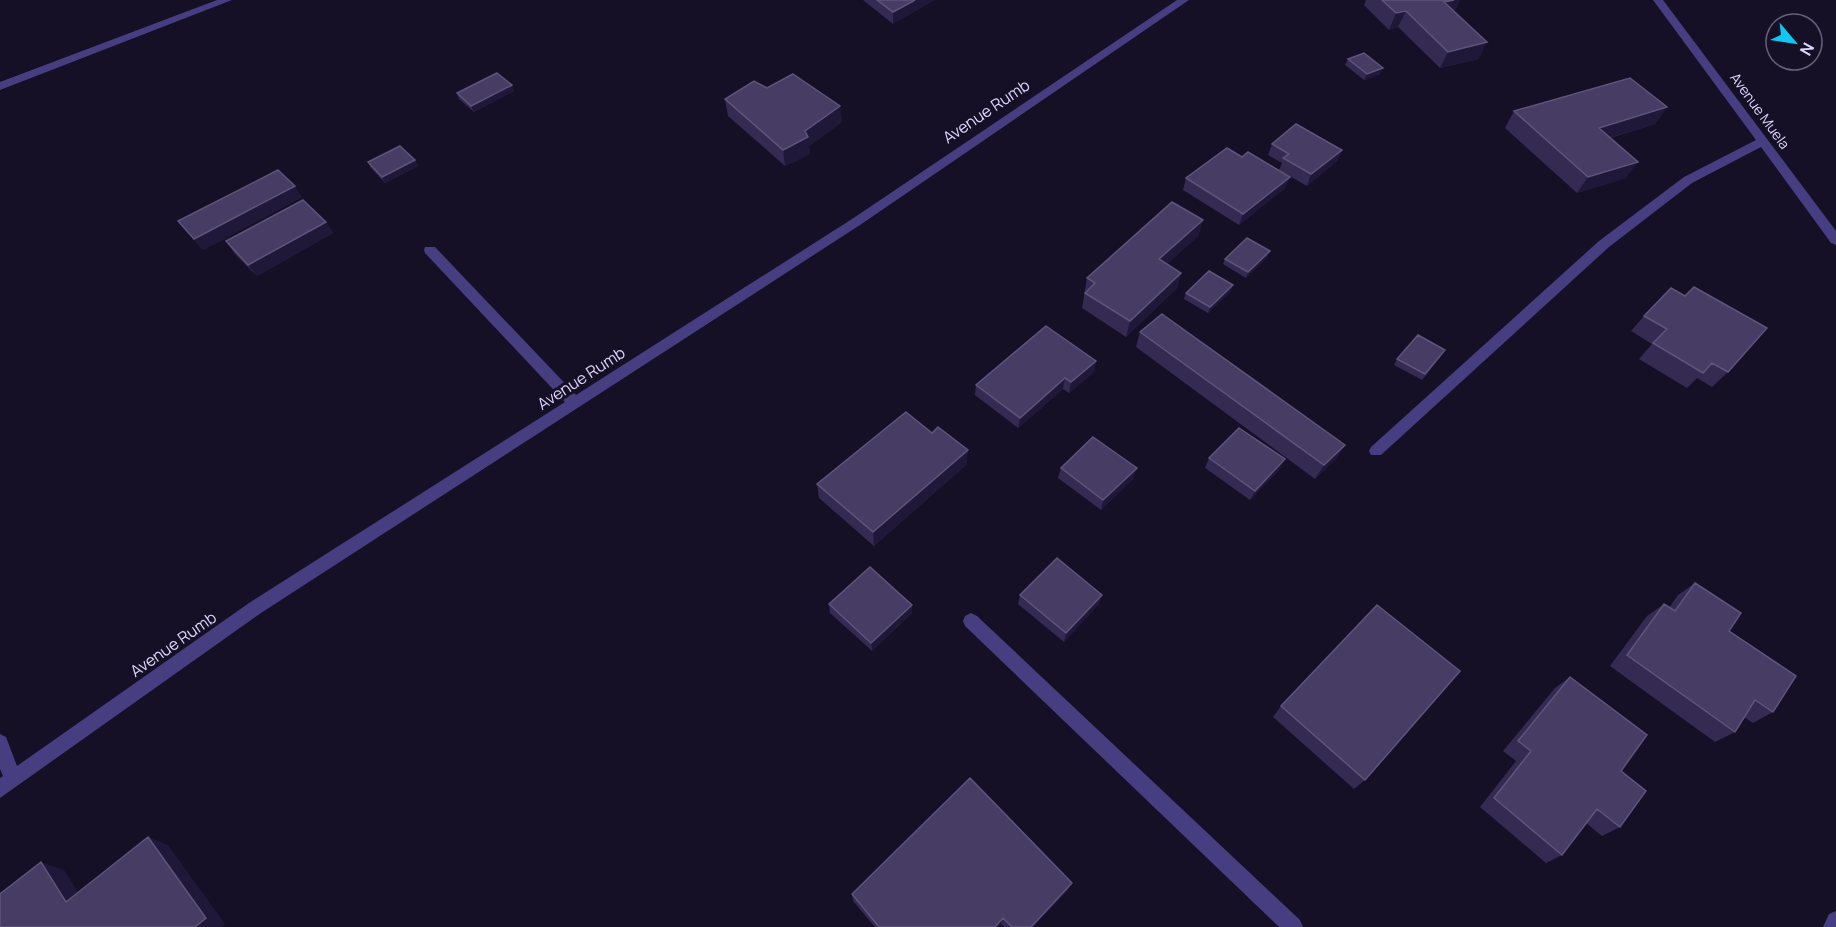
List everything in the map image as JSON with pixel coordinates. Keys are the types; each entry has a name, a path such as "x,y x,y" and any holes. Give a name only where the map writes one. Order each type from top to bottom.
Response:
{"street":[{"path":"0,86 95,48 227,0"},
{"name":"Avenue Rumb","path":"7,785 255,608 856,222 1184,0"},
{"name":"Avenue Muela","path":"1658,0 1836,240"},
{"path":"1376,451 1604,244 1688,180 1763,141"},
{"path":"430,250 575,403"},
{"path":"971,621 1293,927"},
{"path":"0,743 7,785"},
{"path":"1833,927 1836,921"}],"building":[{"path":"877,0 915,0 893,12"},
{"path":"1382,0 1454,0 1444,2 1487,42 1448,52 1406,11 1396,13"},
{"path":"1364,53 1383,68 1367,74 1348,59"},
{"path":"497,73 512,85 471,106 457,93"},
{"path":"793,74 840,106 805,131 808,137 783,150 725,99 754,81 767,88"},
{"path":"1630,78 1667,107 1599,128 1638,162 1588,177 1514,111"},
{"path":"1296,124 1342,150 1311,174 1283,158 1289,154 1272,144"},
{"path":"400,146 415,160 382,177 368,162"},
{"path":"1227,148 1242,157 1248,152 1290,177 1243,214 1186,178"},
{"path":"278,170 295,186 194,239 178,221"},
{"path":"303,200 326,222 248,265 226,241"},
{"path":"1172,202 1203,220 1159,259 1181,273 1130,321 1085,293 1095,283 1087,278"},
{"path":"1247,238 1270,251 1248,272 1225,259"},
{"path":"1209,271 1233,285 1210,307 1186,293"},
{"path":"1694,287 1767,328 1728,372 1712,363 1703,373 1653,343 1667,329 1644,316 1671,288 1685,296"},
{"path":"1162,314 1345,445 1324,465 1140,332"},
{"path":"1046,326 1096,361 1071,382 1065,378 1020,418 976,385"},
{"path":"1418,335 1445,350 1425,374 1397,359"},
{"path":"906,412 932,433 938,427 968,450 873,532 817,484"},
{"path":"1239,428 1285,459 1255,491 1209,458"},
{"path":"1093,437 1137,468 1103,500 1061,468"},
{"path":"1057,558 1102,595 1066,633 1020,595"},
{"path":"870,567 912,605 871,643 829,604"},
{"path":"1695,583 1741,613 1729,631 1796,676 1773,712 1755,700 1735,732 1627,655 1664,604 1675,611"},
{"path":"1377,605 1460,671 1365,780 1281,706"},
{"path":"1570,677 1647,735 1621,771 1646,791 1620,827 1597,809 1562,855 1494,798 1531,751 1518,741"},
{"path":"970,778 1072,883 1031,927 1012,927 1003,918 995,927 879,927 852,894"},
{"path":"148,837 206,918 195,927 0,927 0,894 41,862 66,902"}]}
